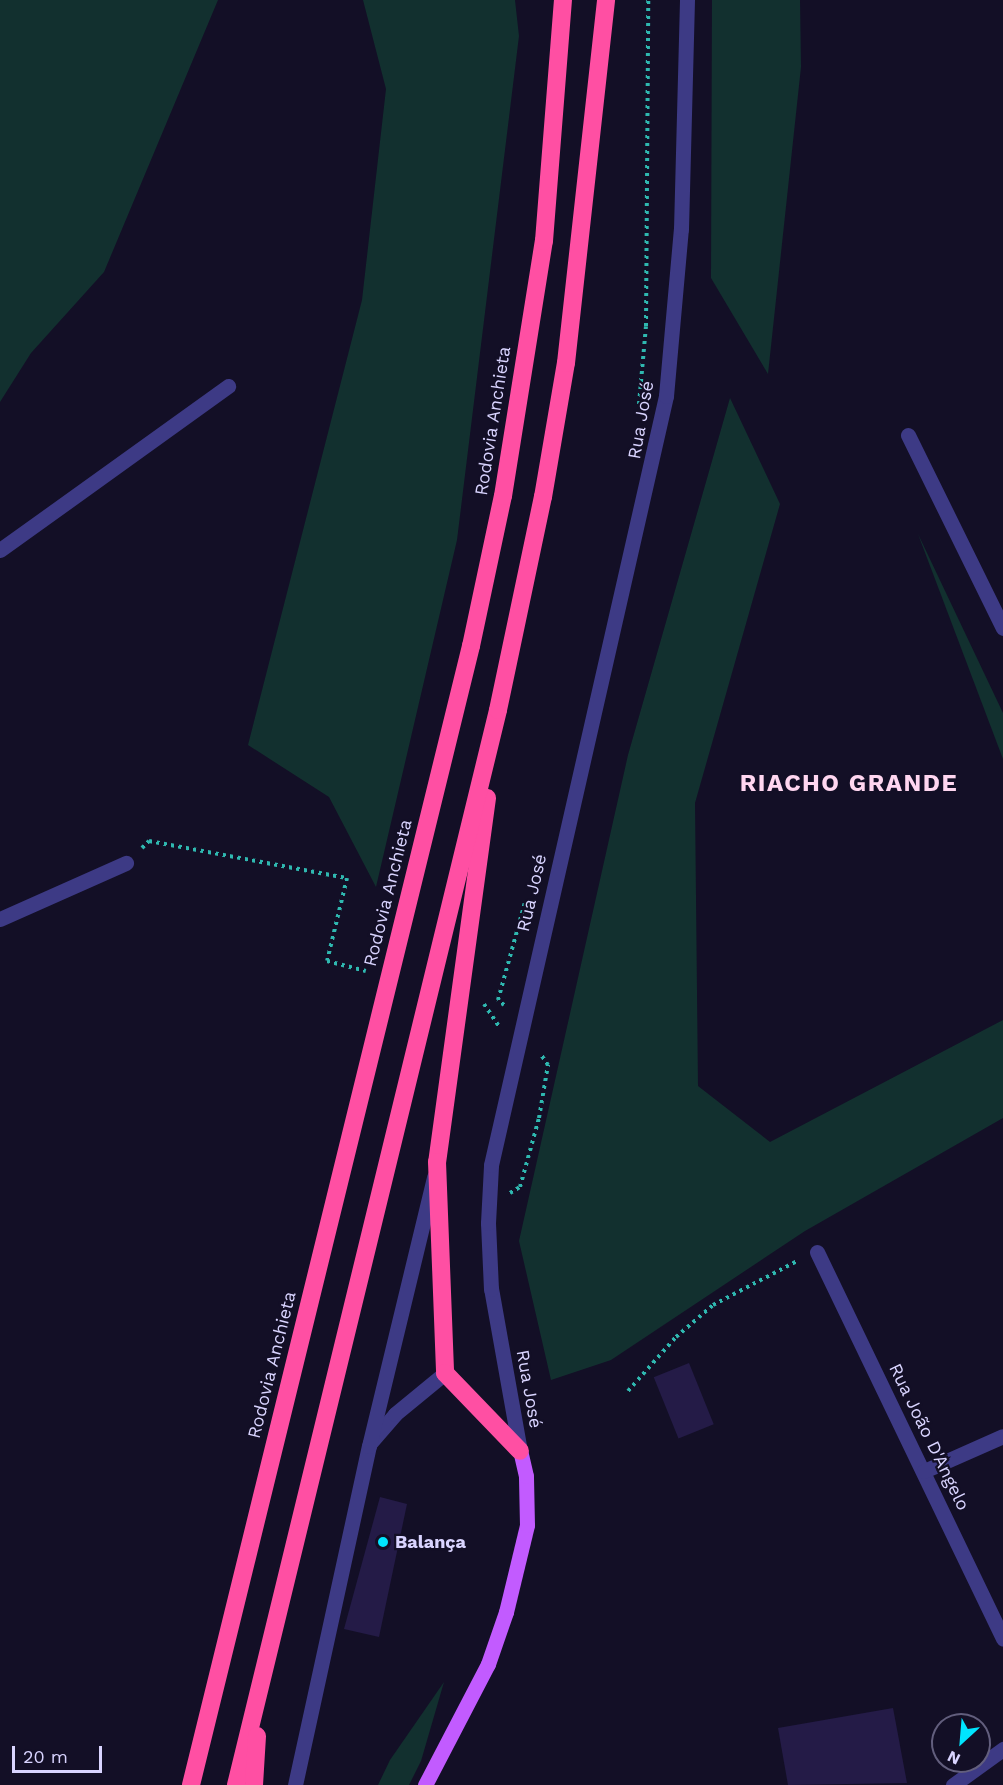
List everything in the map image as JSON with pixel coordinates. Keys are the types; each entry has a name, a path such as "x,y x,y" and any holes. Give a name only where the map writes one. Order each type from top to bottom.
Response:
{"highway":[{"name":"Rodovia Anchieta","path":"191,1785 471,646 500,507 544,241 563,0"},
{"path":"236,1785 498,710 566,363 606,0"},
{"path":"498,710 437,1162 445,1373 520,1451"},
{"path":"254,1785 261,1684"},
{"path":"181,1785 202,1740"}],"main road":[{"name":"Rua José","path":"427,1783 488,1664 506,1612 527,1525 526,1476 520,1451"}],"street":[{"name":"Rua José","path":"520,1451 491,1289 488,1223 491,1165 521,1020 666,396 681,229 687,0"},
{"path":"0,550 228,386"},
{"path":"908,435 1003,628"},
{"path":"0,920 126,863"},
{"path":"295,1785 369,1446 437,1162"},
{"name":"Rua João D'Angelo","path":"817,1252 924,1471 1003,1640"},
{"path":"369,1446 395,1414 445,1373"},
{"path":"924,1471 1003,1436"},
{"path":"953,1785 1003,1749"}],"path":[{"path":"638,409 646,326 648,0"},
{"path":"126,863 149,841 347,878 345,888"},
{"path":"521,1020 498,1000 528,891"},
{"path":"628,1391 676,1337 714,1305 817,1252"}],"green space":[{"path":"0,0 218,0 104,272 31,353 0,402"},
{"path":"363,0 515,0 519,36 457,540 376,887 329,797 248,745 362,300 386,89"},
{"path":"712,0 800,0 801,67 768,374 711,278"},
{"path":"730,398 780,504 695,803 698,1086 770,1142 1003,1020 1003,1118 805,1231 611,1360 551,1380 519,1241 628,755"},
{"path":"918,534 1003,713 1003,759"},
{"path":"444,1682 421,1761 409,1785 378,1785 390,1760"}],"building":[{"path":"689,1363 714,1424 678,1438 654,1377"},
{"name":"Balança","path":"380,1497 407,1504 379,1637 344,1629"},
{"path":"893,1708 907,1783 788,1785 778,1728"}],"place":[{"name":"Balança","path":"383,1542"}],"district":[{"name":"RIACHO GRANDE","path":"849,784"}]}
